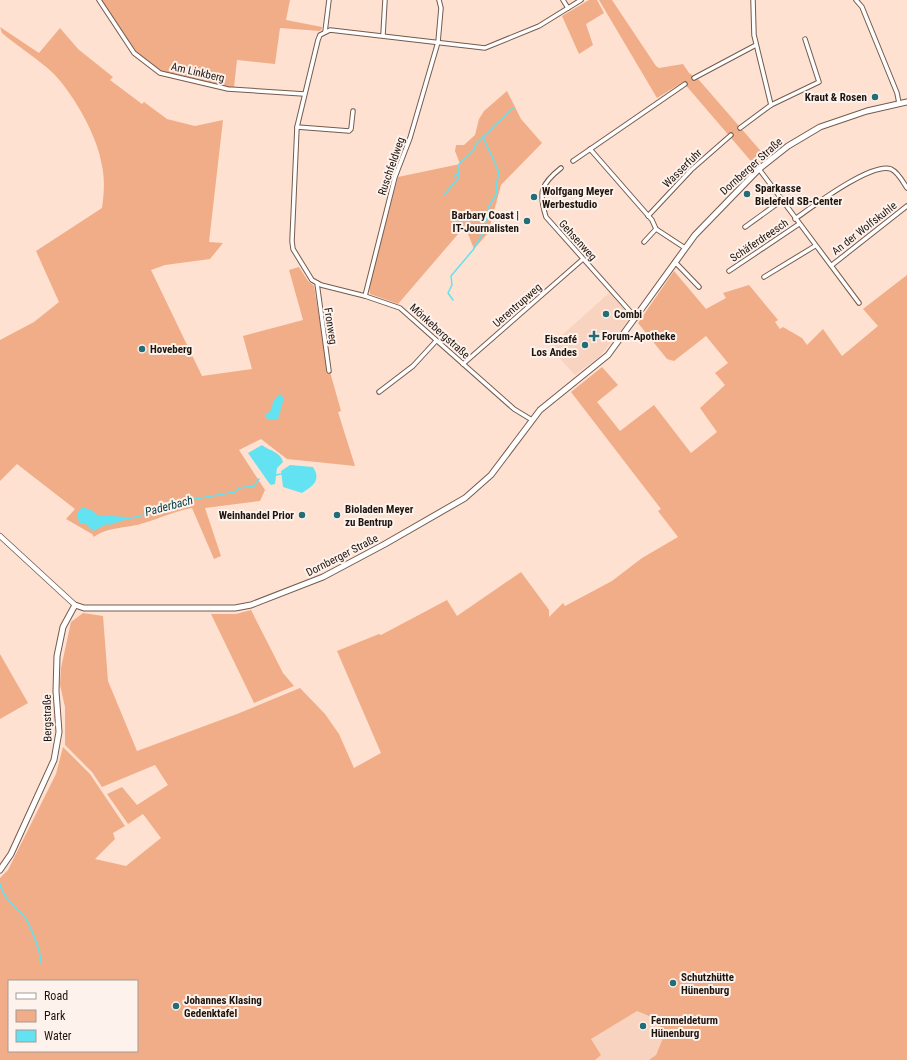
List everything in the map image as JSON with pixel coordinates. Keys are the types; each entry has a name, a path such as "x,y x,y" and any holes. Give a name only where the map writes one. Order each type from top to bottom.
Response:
{"main road":[{"name":"Dornberger Straße","path":"75,605 84,608 235,608 251,605 306,584 378,548 465,498 491,475 532,420 559,393 605,358 636,318 685,248 720,208 759,169 794,141 820,127 868,111 907,102"},
{"name":"Bergstraße","path":"0,870 10,854 54,760 59,732 56,691 57,656 64,627 75,605"}],"street":[{"name":"Am Linkberg","path":"99,0 134,53 160,73 228,89 304,94"},
{"path":"325,32 329,0"},
{"path":"383,35 385,0"},
{"name":"Ruschfeldweg","path":"365,296 393,184 410,138 438,42 441,8 440,0"},
{"path":"564,0 568,8"},
{"path":"316,283 312,280 293,249 292,241 297,127 304,94 320,35 330,30 383,35 478,48 493,46 544,24 581,0"},
{"path":"753,0 754,35 771,106"},
{"path":"856,0 862,7 897,93 899,103"},
{"path":"740,128 771,106 803,88 819,82 805,39"},
{"path":"694,78 756,44"},
{"path":"573,161 685,84"},
{"path":"297,127 349,131 351,129 353,111"},
{"name":"Wasserfuhr","path":"648,216 691,170 731,135"},
{"path":"590,149 648,216 656,229 685,248"},
{"name":"Gehsenweg","path":"562,168 543,186 542,205 546,217 636,318"},
{"path":"795,219 840,188 878,170 888,168 893,170 907,188"},
{"name":"Schäferdreesch","path":"759,169 815,246 832,264 859,303"},
{"name":"Schäferdreesch","path":"744,227 781,200"},
{"name":"An der Wolfskuhle","path":"832,264 907,206"},
{"name":"Schäferdreesch","path":"729,271 799,224"},
{"path":"644,242 656,229"},
{"path":"764,277 815,246"},
{"name":"Uerentrupweg","path":"463,364 583,259"},
{"path":"675,261 699,287"},
{"name":"Mönkebergstraße","path":"316,283 365,296 400,308 514,409 532,420"},
{"name":"Fronweg","path":"316,283 328,371"},
{"path":"379,392 413,366 436,341"},
{"path":"0,536 75,605"}],"shaded area":[{"path":"610,292 632,316 600,356 575,375 549,347"},
{"path":"637,1010 654,1017 665,1033 655,1057 649,1060 595,1060 591,1039"}],"green space":[{"path":"101,0 290,0 286,20 322,27 322,29 320,31 280,28 275,64 237,60 234,87 228,87 161,71 136,52"},
{"path":"589,0 597,0 604,13 586,24 593,45 579,54 562,16"},
{"path":"599,0 612,0 656,66 659,68 683,64 689,73 699,80 766,157 756,167 683,82 657,98"},
{"path":"0,27 39,53 60,28 78,49 113,77 110,80 142,104 144,102 167,119 195,126 223,120 209,242 223,243 210,259 165,265 151,270 202,376 252,369 243,336 303,320 289,270 299,267 308,281 314,286 328,373 330,372 341,411 338,412 355,466 287,459 261,439 239,450 265,490 260,501 205,508 221,556 214,559 192,508 138,525 105,531 94,537 92,534 66,519 75,509 17,464 0,481 0,340 34,322 59,302 36,251 102,208 104,187 103,171 96,142 77,105 54,74 2,33"},
{"path":"507,91 521,119 542,143 501,185 488,233 474,249 465,226 398,304 370,294 369,287 398,177 460,164 455,151 456,145 464,145 475,135 479,119 484,111"},
{"path":"674,271 706,309 726,298 723,293 749,285 778,320 775,322 780,329 783,327 802,338 807,345 823,329 842,356 878,326 863,309 907,275 907,1060 649,1060 656,1055 665,1033 654,1018 637,1011 591,1039 601,1055 595,1060 0,1060 0,878 8,870 56,774 63,747 90,774 125,826 113,833 115,839 95,859 126,866 161,838 143,814 128,824 107,794 122,787 137,805 168,785 155,765 102,787 92,772 65,745 65,707 60,685 61,668 71,622 83,613 103,616 108,681 137,751 237,714 300,688 325,714 339,734 354,768 381,753 337,651 379,634 381,635 447,600 457,616 521,572 549,610 549,617 563,603 565,606 612,581 642,558 678,537 658,511 661,509 571,392 602,367 618,385 597,402 620,431 654,405 691,453 717,432 700,408 725,385 715,373 728,363 706,336 674,361 667,359 638,323"},
{"path":"251,610 283,673 294,686 254,703 211,614 236,614"},
{"path":"0,654 28,703 0,719"}],"water":[{"path":"280,394 284,398 278,419 268,419 265,417 265,414 270,412 274,400"},
{"path":"262,445 277,453 282,458 283,462 277,468 275,484 271,485 269,483 248,453"},
{"path":"290,465 313,467 316,472 315,483 302,493 283,487 281,471"},
{"path":"82,507 93,511 97,515 127,517 128,519 109,525 107,524 93,531 86,524 79,523 77,513"}],"waterway":[{"path":"444,195 459,177 459,164 474,150 477,143 513,108"},
{"path":"453,300 448,293 452,285 451,276 473,250 484,231 488,208 497,193 496,186 499,172 483,137"},
{"path":"454,176 459,173"},
{"name":"Paderbach","path":"276,475 281,474"},
{"name":"Paderbach","path":"127,519 144,515 178,502 235,492 239,488 254,486 259,479"},
{"path":"0,884 4,894 24,916 32,931 41,958 41,963"}],"place":[{"name":"Kraut & Rosen","path":"875,97"},
{"name":"Sparkasse Bielefeld SB-Center","path":"747,194"},
{"name":"Wolfgang Meyer Werbestudio","path":"534,197"},
{"name":"Barbary Coast | IT-Journalisten","path":"527,221"},
{"name":"Combi","path":"606,314"},
{"name":"Forum-Apotheke","path":"594,336"},
{"name":"Eiscafé Los Andes","path":"585,345"},
{"name":"Hoveberg","path":"142,349"},
{"name":"Weinhandel Prior","path":"302,515"},
{"name":"Bioladen Meyer zu Bentrup","path":"337,515"},
{"name":"Schutzhütte Hünenburg","path":"673,983"},
{"name":"Johannes Klasing Gedenktafel","path":"176,1006"},
{"name":"Fernmeldeturm Hünenburg","path":"643,1026"}]}
